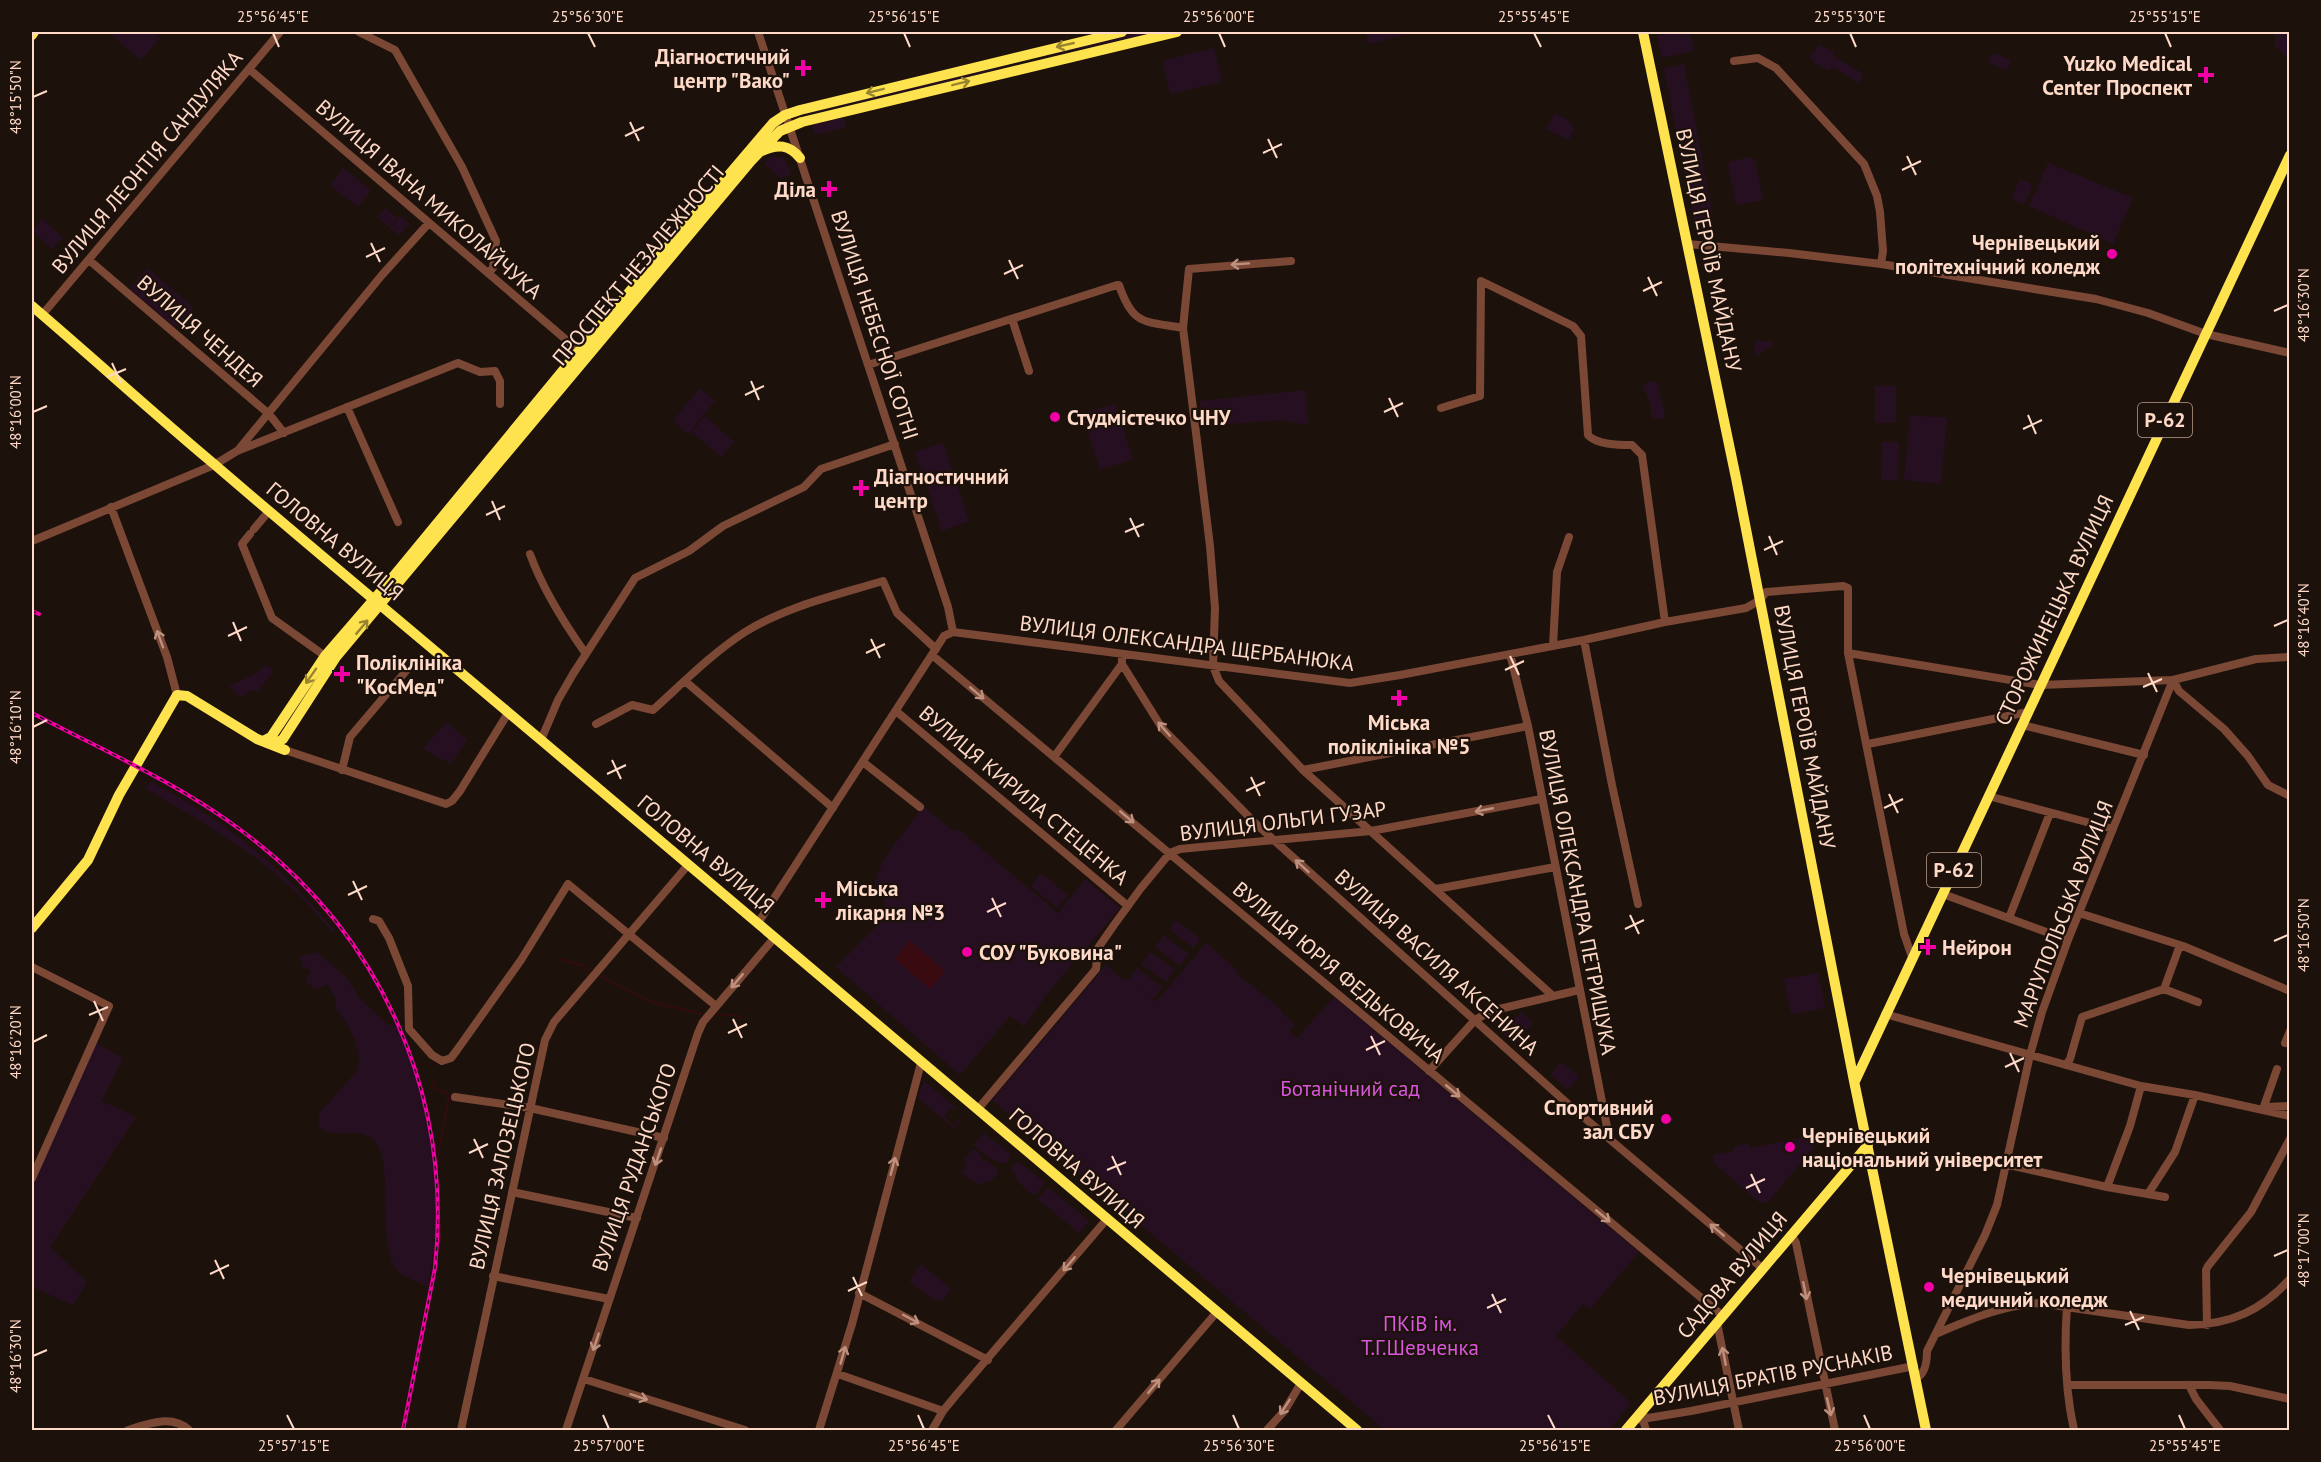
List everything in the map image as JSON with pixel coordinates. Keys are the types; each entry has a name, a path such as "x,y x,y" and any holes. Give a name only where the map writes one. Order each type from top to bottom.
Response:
{"main road":[{"name":"ПРОСПЕКТ НЕЗАЛЕЖНОСТІ","path":"268,743 325,656 377,601 773,123 785,115 1122,32"},
{"name":"ПРОСПЕКТ НЕЗАЛЕЖНОСТІ","path":"583,354 757,154 780,131 789,126 1176,32"},
{"name":"ВУЛИЦЯ ГЕРОЇВ МАЙДАНУ","path":"1643,32 1761,600 1854,1081 1926,1431"},
{"path":"757,154 778,146 792,150 800,158"},
{"name":"СТОРОЖИНЕЦЬКА ВУЛИЦЯ","path":"1854,1081 2289,154"},
{"name":"ГОЛОВНА ВУЛИЦЯ","path":"32,306 428,647 775,937 1355,1430"},
{"name":"ПРОСПЕКТ НЕЗАЛЕЖНОСТІ","path":"284,745 336,657 377,601"},
{"path":"32,928 88,860 118,795 177,695 187,696 268,743 284,745"},
{"name":"САДОВА ВУЛИЦЯ","path":"1626,1431 1868,1145"}],"street":[{"name":"ВУЛИЦЯ ЛЕОНТІЯ САНДУЛЯКА","path":"42,315 280,32"},
{"path":"359,32 395,50 462,167 496,241 493,268 489,273"},
{"name":"ВУЛИЦЯ НЕБЕСНОЇ СОТНІ","path":"758,32 948,607 953,632"},
{"path":"1734,61 1758,58 1776,68 1864,164 1880,212 1883,251 1881,264"},
{"name":"ВУЛИЦЯ ІВАНА МИКОЛАЙЧУКА","path":"249,69 583,354"},
{"path":"237,451 382,275 428,224"},
{"path":"1688,244 1881,264 2096,298 2206,334 2289,353"},
{"name":"ВУЛИЦЯ ЧЕНДЕЯ","path":"89,260 269,414 284,433"},
{"path":"1292,261 1189,269 1183,328 1211,556 1215,608 1213,666 1219,681 1303,770 1553,996"},
{"path":"1441,408 1480,396 1481,281 1578,330 1581,336 1588,435 1592,439 1617,445 1632,445 1642,455 1665,622"},
{"path":"868,365 1119,285 1126,306 1142,320 1183,328"},
{"path":"1012,319 1029,371"},
{"path":"32,541 214,465 237,451 458,363 480,372 495,371 500,381 500,404"},
{"path":"347,407 398,522"},
{"path":"541,740 558,700 635,578 689,550 723,526 804,487 821,469 895,444"},
{"path":"111,507 167,657 177,695"},
{"path":"269,511 242,544 272,618 325,656"},
{"path":"1553,646 1557,572 1569,537"},
{"path":"530,555 536,573 567,627 586,654"},
{"name":"ВУЛИЦЯ ЮРІЯ ФЕДЬКОВИЧА","path":"685,681 717,652 746,632 782,613 883,581 897,613 934,652 1054,757 1430,1071 1720,1320"},
{"name":"ВУЛИЦЯ ОЛЕКСАНДРА ЩЕРБАНЮКА","path":"953,632 1350,683 1746,608 1761,600 1766,592 1843,586 1848,588 1848,653"},
{"path":"758,923 944,636 953,632"},
{"path":"1584,640 1638,904"},
{"path":"1912,957 1904,934 1868,744 1848,653 2040,685 2173,680 2256,659 2289,657"},
{"path":"1054,757 1122,664 1122,654"},
{"name":"ВУЛИЦЯ ОЛЕКСАНДРА ПЕТРИЩУКА","path":"1510,654 1528,726 1609,1137"},
{"name":"ВУЛИЦЯ ВАСИЛЯ АКСЕНИНА","path":"1122,664 1162,728 1273,840 1568,1104 1762,1268"},
{"path":"342,770 350,737 406,671"},
{"path":"2173,680 2179,691 2224,729 2248,756 2268,784 2289,796"},
{"name":"МАРІУПОЛЬСЬКА ВУЛИЦЯ","path":"1916,1378 1923,1371 1927,1351 1985,1235 1997,1205 2030,1054 2068,940 2173,680"},
{"path":"596,724 632,705 653,710 685,681 833,808"},
{"name":"ВУЛИЦЯ КИРИЛА СТЕЦЕНКА","path":"896,711 1128,906"},
{"path":"1868,744 2028,712"},
{"path":"284,745 342,770 446,804 452,801 460,791 508,713"},
{"path":"2022,725 2144,755"},
{"path":"1303,770 1528,726"},
{"path":"863,762 920,807"},
{"path":"1988,796 2113,829"},
{"name":"ВУЛИЦЯ ОЛЬГИ ГУЗАР","path":"978,1109 1096,969 1098,948 1170,853 1180,849 1371,831 1541,799"},
{"path":"2009,918 2050,813"},
{"name":"ВУЛИЦЯ ЗАЛОЗЕЦЬКОГО","path":"461,1431 545,1040 554,1022 688,865"},
{"path":"1436,890 1555,867"},
{"path":"373,919 379,921 389,938 404,972 408,986 409,1029 437,1059 447,1061 457,1050 521,960 568,884 716,1006"},
{"path":"1943,894 2068,940"},
{"path":"2079,913 2180,945 2289,991"},
{"name":"ВУЛИЦЯ РУДАНСЬКОГО","path":"566,1431 698,1033 703,1022 775,937"},
{"path":"2164,989 2180,945"},
{"path":"32,967 109,1006 32,1178"},
{"path":"2066,1065 2070,1059 2082,1017 2164,989 2198,1002"},
{"path":"1430,1071 1475,1020 1501,1006 1579,990"},
{"path":"1885,1014 2141,1086 2195,1095 2289,1116"},
{"path":"2285,1042 2289,1031"},
{"path":"819,1431 838,1374 921,1063"},
{"path":"2263,1109 2277,1069"},
{"path":"2107,1187 2130,1126 2141,1086"},
{"path":"2148,1194 2175,1152 2195,1095"},
{"path":"455,1097 530,1108 664,1138"},
{"path":"2263,1109 2289,1106"},
{"path":"2207,1324 2206,1270 2251,1212 2289,1139"},
{"path":"2005,1164 2107,1187 2165,1197"},
{"path":"512,1192 637,1218"},
{"path":"932,1431 943,1411 1107,1220"},
{"path":"1791,1234 1796,1243 1835,1431"},
{"path":"493,1276 609,1299"},
{"path":"1938,1333 1999,1309 2020,1304 2039,1303 2189,1325 2207,1324 2257,1308 2273,1298 2289,1279"},
{"path":"859,1293 988,1360"},
{"path":"2067,1306 2064,1347 2074,1431"},
{"path":"1116,1431 1216,1313"},
{"path":"1720,1320 1739,1431"},
{"name":"ВУЛИЦЯ БРАТІВ РУСНАКІВ","path":"1638,1416 1648,1418 1824,1384 1913,1361 1927,1351"},
{"path":"838,1374 943,1411"},
{"path":"584,1379 745,1431"},
{"path":"1267,1431 1285,1410 1301,1383"},
{"path":"2068,1385 2230,1386 2289,1397"},
{"path":"2189,1385 2196,1399 2220,1431"},
{"path":"1638,1416 1644,1423 1646,1431"},
{"path":"128,1431 155,1422 172,1422 189,1431"}],"green space":[{"path":"115,32 153,32 160,38 141,60 112,35"},
{"path":"1141,32 1157,32 1039,58 1041,55"},
{"path":"1366,32 1416,32 1368,44"},
{"path":"1690,32 1694,51 1662,58 1657,36"},
{"path":"2275,32 2289,32 2289,58 2275,46"},
{"path":"1820,45 1835,52 1833,56 1864,74 1859,83 1832,67 1829,71 1815,63 1809,56"},
{"path":"1214,48 1221,76 1220,82 1170,94 1163,62"},
{"path":"1993,53 2011,60 2007,70 1988,62"},
{"path":"1024,61 972,76 795,117 796,115"},
{"path":"1684,64 1713,217 1694,221 1664,68"},
{"path":"1555,113 1568,120 1574,129 1569,140 1546,129"},
{"path":"843,117 846,127 815,135 812,125"},
{"path":"772,156 784,158 792,174 780,178 764,163"},
{"path":"1751,157 1755,161 1763,200 1739,205 1736,204 1728,164 1731,161"},
{"path":"2048,163 2133,198 2113,244 2029,206"},
{"path":"343,168 371,190 358,207 330,185"},
{"path":"2020,179 2033,185 2024,205 2011,198"},
{"path":"385,208 397,218 389,227 377,217"},
{"path":"400,216 409,224 399,235 390,228"},
{"path":"42,219 63,237 52,249 32,231"},
{"path":"147,268 194,308 176,328 130,289"},
{"path":"1756,341 1771,341 1774,344 1757,356 1754,344"},
{"path":"1652,381 1657,382 1665,414 1663,419 1652,418 1650,403 1643,385"},
{"path":"1875,386 1896,386 1896,423 1875,423"},
{"path":"700,388 715,401 688,434 673,421"},
{"path":"1306,390 1308,425 1281,420 1202,426 1200,401"},
{"path":"1115,404 1133,459 1100,470 1082,414"},
{"path":"1910,415 1947,418 1941,484 1904,480"},
{"path":"705,416 734,442 721,457 692,432"},
{"path":"1882,442 1899,442 1898,481 1881,480"},
{"path":"943,443 969,521 942,531 915,452"},
{"path":"266,665 274,670 259,691 250,691 240,697 229,686 255,674"},
{"path":"446,722 467,740 451,764 423,749"},
{"path":"150,781 204,813 250,846 293,885 335,931 332,933 293,889 247,852 146,789"},
{"name":"СОУ \"Буковина\"","path":"924,807 953,831 958,829 1058,913 1085,879 1120,908 1047,994 1024,1027 1010,1016 960,1075 836,967 888,915 883,898 874,890 876,879 886,856"},
{"path":"1041,873 1068,895 1057,908 1031,886"},
{"path":"1176,920 1200,939 1193,948 1169,929"},
{"path":"1164,935 1189,954 1179,966 1155,947"},
{"name":"ПКіВ ім. Т.Г.Шевченка","path":"1206,943 1237,970 1236,973 1282,1010 1281,1012 1295,1024 1289,1032 1297,1038 1334,997 1521,1153 1526,1161 1529,1160 1639,1252 1590,1309 1583,1304 1556,1336 1631,1403 1609,1430 1385,1430 992,1100 1106,965 1124,980 1128,980 1137,968 1162,987 1153,999 1132,983 1156,1002"},
{"path":"317,952 348,979 360,999 386,1023 401,1029 423,1102 435,1176 436,1227 428,1287 396,1270 390,1256 386,1229 384,1168 377,1144 366,1135 326,1131 320,1128 318,1122 320,1112 357,1071 359,1055 354,1038 335,1008 336,1000 328,984 315,989 305,981 311,971 301,965 303,962 299,959 301,956"},
{"path":"1150,952 1175,970 1166,982 1141,964"},
{"path":"1818,973 1825,1008 1791,1014 1784,979"},
{"path":"1521,1012 1533,1023 1514,1044 1502,1032"},
{"path":"92,1041 123,1058 102,1101 136,1117 50,1247 87,1282 73,1305 32,1287 32,1175"},
{"path":"1561,1062 1579,1077 1568,1090 1551,1074"},
{"path":"924,1081 960,1111 951,1107 944,1117 953,1125 963,1116 954,1128 918,1098"},
{"path":"984,1133 1009,1153 1010,1158 1005,1164 991,1159 974,1145"},
{"path":"1811,1136 1817,1143 1768,1202 1760,1203 1713,1162 1714,1155 1734,1151 1733,1147 1749,1143 1750,1148"},
{"path":"973,1149 981,1155 982,1161 987,1161 999,1171 991,1181 983,1182 980,1186 961,1173 967,1165 964,1160"},
{"path":"1016,1163 1020,1163 1045,1183 1034,1196 1017,1181 1016,1175 1010,1169"},
{"path":"1048,1187 1089,1221 1079,1233 1038,1199"},
{"path":"921,1264 951,1289 943,1301 938,1298 936,1301 909,1281"}],"shaded area":[{"path":"910,941 945,971 930,989 895,959"}],"waterway":[{"path":"2268,778 2276,784"},
{"path":"560,959 583,966 591,972"},
{"path":"601,977 651,1002 702,1014"},
{"path":"717,1015 735,1015 742,1018"},
{"path":"434,1079 434,1088 449,1095 436,1168 441,1241"}],"railway":[{"path":"32,611 39,614"},
{"path":"32,713 192,798 242,831 291,872 333,918 369,969 397,1023 418,1081 432,1141 438,1204 435,1268 403,1430"}],"place":[{"name":"Діагностичний центр \"Вако\"","path":"803,68"},
{"name":"Yuzko Medical Center Проспект","path":"2206,75"},
{"name":"Діла","path":"829,189"},
{"name":"Чернівецький політехнічний коледж","path":"2112,254"},
{"name":"Студмістечко ЧНУ","path":"1055,417"},
{"name":"Діагностичний центр","path":"861,488"},
{"name":"Поліклініка \"КосМед\"","path":"342,674"},
{"name":"Міська поліклініка №5","path":"1399,698"},
{"name":"Міська лікарня №3","path":"823,900"},
{"name":"Нейрон","path":"1928,947"},
{"name":"СОУ \"Буковина\"","path":"967,952"},
{"name":"Спортивний зал СБУ","path":"1666,1119"},
{"name":"Чернівецький національний університет","path":"1790,1147"},
{"name":"Чернівецький медичний коледж","path":"1929,1287"}],"park label":[{"name":"Ботанічний сад","path":"1350,1088"}]}
